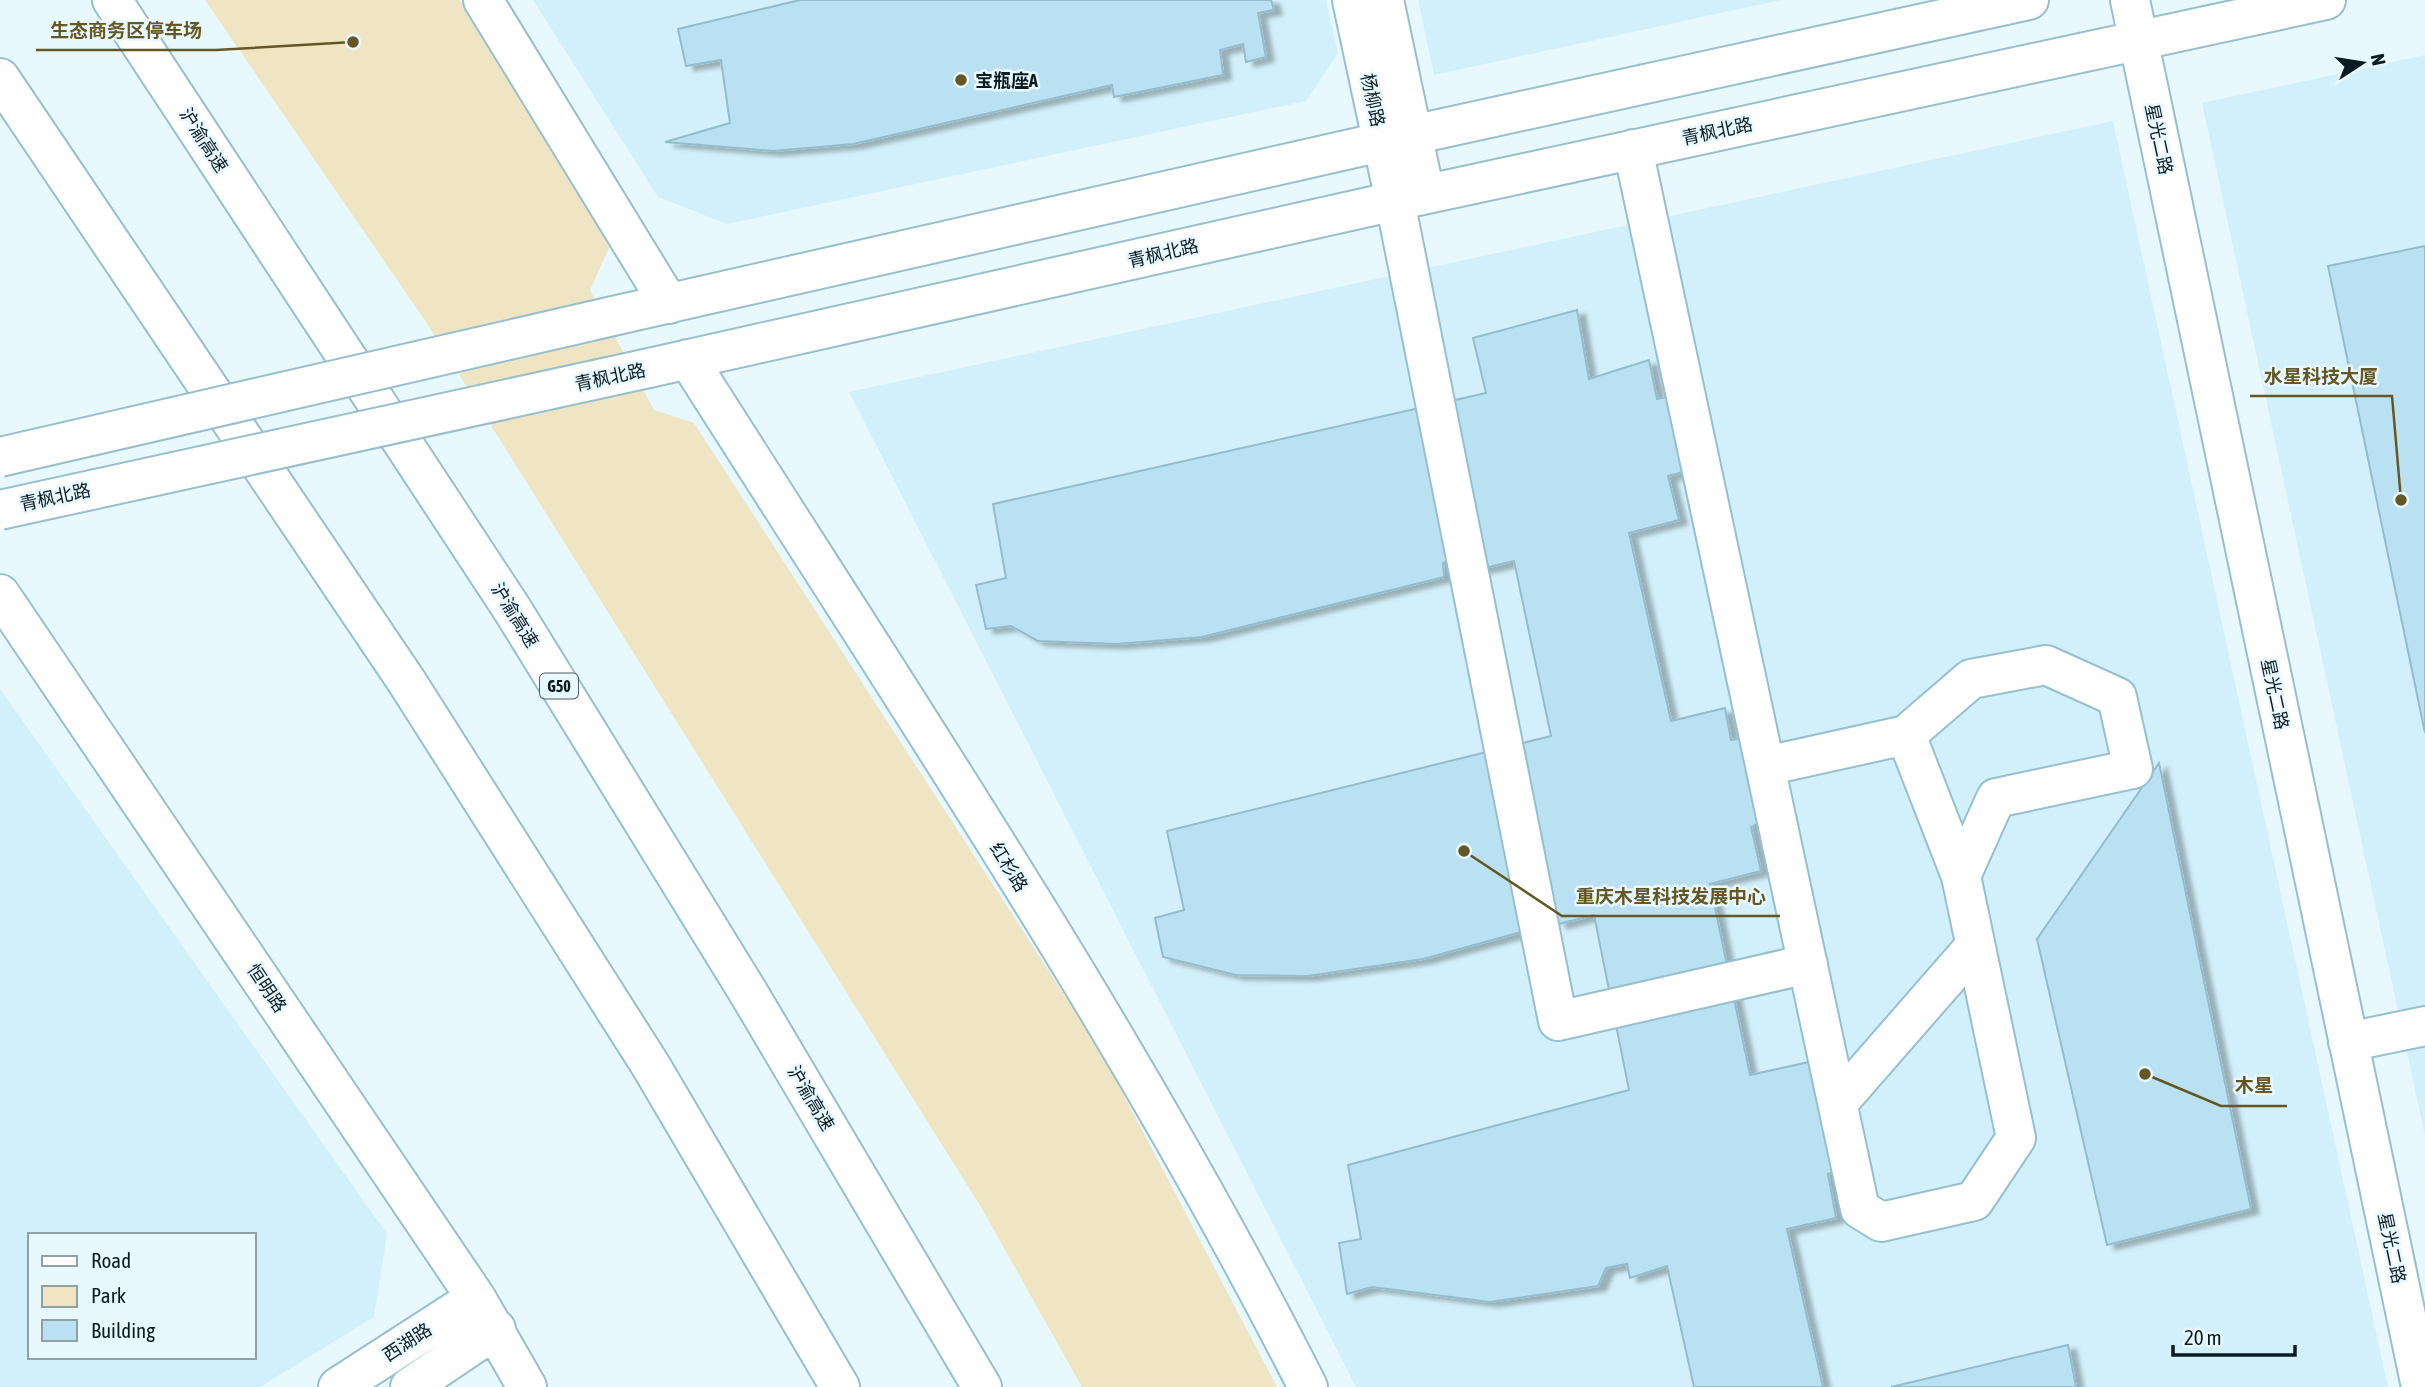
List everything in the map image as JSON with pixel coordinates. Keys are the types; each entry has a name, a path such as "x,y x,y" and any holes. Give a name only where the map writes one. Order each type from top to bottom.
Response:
{"main road":[{"name":"沪渝高速","path":"112,0 512,609 748,992 982,1387"},
{"path":"483,0 668,304"},
{"name":"杨柳路","path":"1352,0 1397,138 1410,197 1558,1021 1808,964"},
{"name":"杨柳路","path":"1384,0 1397,138"},
{"path":"0,457 1397,138 2029,0"},
{"name":"星光二路","path":"2130,0 2421,1387"},
{"name":"青枫北路","path":"0,510 1410,197 2326,0"},
{"path":"0,78 422,705 651,1066 840,1387"},
{"path":"1633,149 1860,1209 1881,1222 1974,1201 2016,1138 1961,876 1906,735"},
{"name":"红杉路","path":"688,359 1119,1041 1250,1273 1308,1387"},
{"name":"恒明路","path":"0,594 476,1298 527,1387"},
{"path":"1766,766 1906,735 1970,679 2046,665 2117,697 2133,769 1996,797 1961,876"},
{"path":"1838,1103 1975,946"},
{"path":"2348,1042 2425,1026"},
{"name":"西湖路","path":"338,1387 476,1298"},
{"path":"411,1387 496,1329"}],"shaded area":[{"path":"533,0 1326,0 1338,53 1306,101 727,224 658,197"},
{"path":"1418,0 1781,0 1434,75"},
{"path":"2425,55 2425,1136 2202,103"},
{"path":"2113,121 2388,1387 1356,1387 849,392"},
{"path":"0,689 387,1234 374,1317 260,1387 0,1387"}],"green space":[{"path":"205,0 460,0 610,246 590,290 654,410 694,423 1100,1050 1277,1387 1082,1387 981,1207 428,325"}],"building":[{"name":"宝瓶座A","path":"800,0 1271,0 1274,10 1258,13 1266,57 1246,62 1243,44 1220,50 1223,75 1114,97 1112,85 853,144 773,151 665,142 730,123 721,60 686,66 678,29"},
{"path":"2425,246 2425,733 2328,266"},
{"path":"1577,310 1589,379 1649,360 1657,399 1671,396 1683,472 1668,476 1679,520 1629,533 1671,721 1725,708 1731,740 1747,737 1763,821 1751,827 1761,871 1710,884 1750,1075 1809,1062 1815,1094 1827,1091 1840,1170 1828,1174 1836,1218 1787,1229 1823,1387 1694,1387 1667,1266 1630,1278 1627,1264 1606,1268 1598,1286 1490,1302 1372,1287 1347,1294 1339,1243 1361,1239 1348,1165 1629,1090 1594,915 1559,924 1554,910 1525,931 1423,959 1308,976 1236,975 1163,957 1155,918 1184,910 1167,831 1551,736 1514,561 1477,570 1474,556 1443,563 1444,577 1202,637 1117,644 1038,641 1011,626 986,629 976,585 1006,578 993,504 1486,393 1473,338"},
{"path":"2159,763 2251,1209 2107,1245 2037,939"},
{"path":"2068,1345 2076,1387 1891,1387"}],"place":[{"name":"生态商务区停车场","path":"353,42"},
{"name":"宝瓶座A","path":"961,80"},
{"name":"水星科技大厦","path":"2401,500"},
{"name":"重庆木星科技发展中心","path":"1464,851"},
{"name":"木星","path":"2145,1074"}]}
